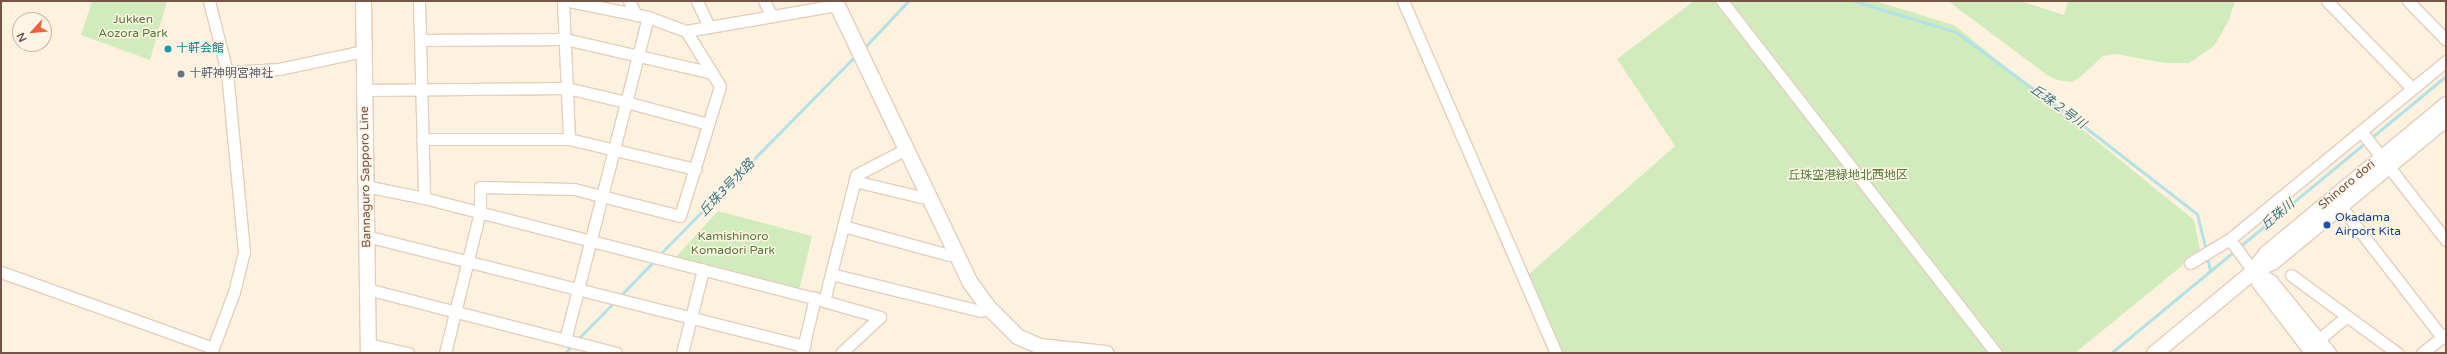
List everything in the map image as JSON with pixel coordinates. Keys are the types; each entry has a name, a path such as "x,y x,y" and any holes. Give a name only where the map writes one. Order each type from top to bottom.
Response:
{"street":[{"path":"1,272 213,348 234,292 244,252 227,72 209,1"},
{"name":"Bannaguro Sapporo Line","path":"363,1 368,348"},
{"path":"419,1 424,198"},
{"path":"563,1 569,139"},
{"path":"569,1 648,17 686,31 836,3 969,281 988,307 1017,336 1039,346 1106,353"},
{"path":"629,1 636,15"},
{"path":"697,1 709,27"},
{"path":"764,1 772,16"},
{"path":"1403,1 1556,353"},
{"path":"1722,1 1996,353"},
{"path":"2327,1 2412,88"},
{"path":"2408,1 2446,40"},
{"path":"571,342 579,289 648,17"},
{"path":"445,353 480,212 480,187 574,189 680,216 720,86 686,31"},
{"path":"420,40 564,39 712,73"},
{"path":"227,72 279,69 364,51"},
{"path":"2194,261 2231,241 2365,137 2412,88 2446,62"},
{"path":"364,90 566,88 708,124"},
{"name":"Shinoro dori","path":"2154,353 2253,271 2266,253 2337,201 2385,160 2446,104"},
{"name":"Shinoro dori","path":"2385,160 2446,118"},
{"path":"2365,137 2385,160 2446,240"},
{"path":"422,139 569,139 694,169"},
{"path":"366,236 468,260 692,318 803,350 820,300 831,274 856,175 906,149"},
{"path":"854,181 921,197 927,194"},
{"path":"365,186 424,198 480,212 820,300 880,317 841,353"},
{"path":"2337,201 2444,335 2422,353"},
{"path":"843,226 949,255 955,252"},
{"path":"2231,241 2253,271 2263,289 2313,347 2328,353"},
{"path":"682,353 703,270"},
{"path":"831,274 981,312 988,307"},
{"path":"2291,275 2397,353"},
{"path":"367,289 616,353"},
{"path":"2313,347 2347,316"},
{"path":"368,348 408,353"}],"green space":[{"name":"Jukken Aozora Park","path":"92,1 167,1 150,60 81,35"},
{"name":"丘珠空港緑地北西地区","path":"1694,1 1875,1 1954,25 2194,220 2200,251 2075,353 1563,353 1528,275 1675,146 1617,59"},
{"path":"1948,1 2020,1 2064,15 2068,1 2235,1 2229,20 2214,46 2189,63 2165,63 2116,54 2103,56 2079,78 2071,82 2057,80 2047,75"},
{"name":"Kamishinoro Komadori Park","path":"718,211 812,236 799,290 675,258"}],"waterway":[{"path":"863,49 908,1"},
{"name":"丘珠２号川","path":"1854,1 1956,32 2081,124 2197,214 2206,251"},
{"name":"丘珠3号水路","path":"659,255 854,57"},
{"name":"丘珠川","path":"2111,353 2446,76"},
{"name":"丘珠２号川","path":"2207,257 2210,270"},
{"name":"丘珠3号水路","path":"619,297 654,261"},
{"name":"丘珠3号水路","path":"577,340 615,301"},
{"name":"丘珠3号水路","path":"565,353 573,344"}],"place":[{"name":"十軒会館","path":"168,49"},
{"name":"十軒神明宮神社","path":"181,74"},
{"name":"Okadama Airport Kita","path":"2327,225"}]}
